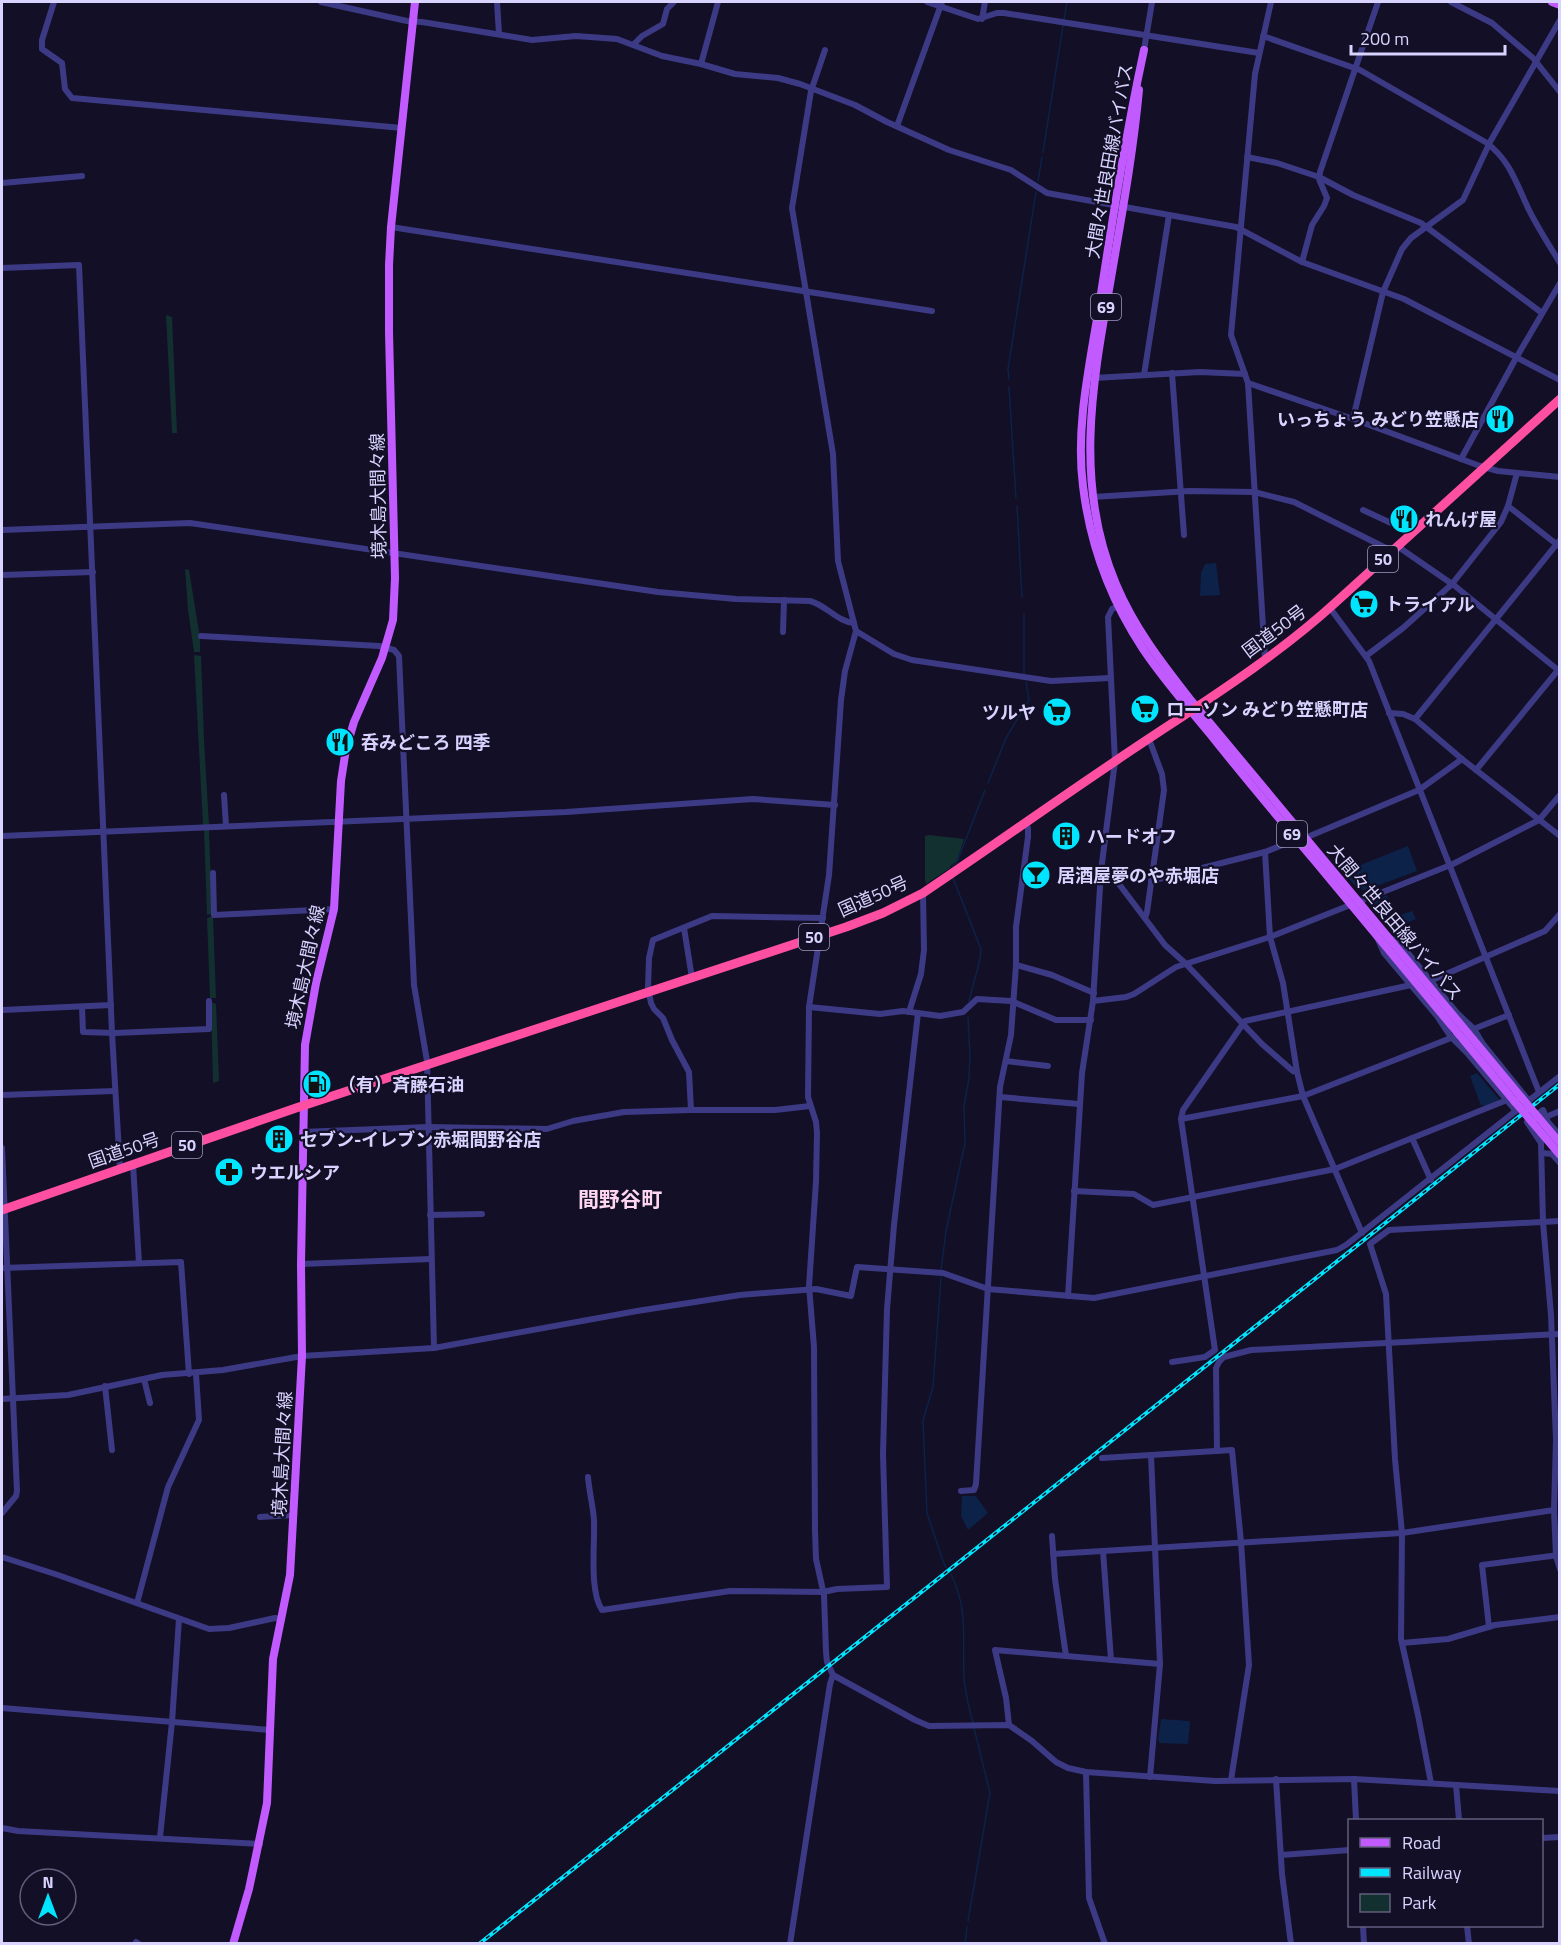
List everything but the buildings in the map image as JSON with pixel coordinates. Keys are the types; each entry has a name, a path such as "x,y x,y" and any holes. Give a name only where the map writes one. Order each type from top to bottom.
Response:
{"highway":[{"name":"国道50号","path":"3,1209 303,1106 820,936 883,913 922,892 1026,823 1265,659 1330,608 1560,399"}],"main road":[{"name":"境木島大間々線","path":"233,1944 260,1844 267,1803 273,1659 289,1587 302,1356 300,1264 306,1035 334,909 342,768 350,735 386,647 395,599 388,307 391,226 415,2"},
{"path":"1552,2 1560,5"},
{"name":"大間々世良田線バイパス","path":"1144,50 1137,110 1087,387 1081,458 1092,540 1104,574 1118,606 1144,652 1305,838 1355,902 1376,935 1514,1100 1538,1119 1560,1143"},
{"name":"大間々世良田線バイパス","path":"1119,206 1094,378 1089,441 1093,497 1100,536 1115,582 1125,604 1157,657 1193,709 1295,838 1387,935 1514,1100"},
{"name":"大間々世良田線バイパス","path":"1538,1119 1560,1155"}],"street":[{"path":"54,2 42,46 46,53 62,63 65,89 72,98 402,128"},
{"path":"321,2 413,22 535,40 583,36 617,39 662,56 701,64 741,76 778,78 812,88 855,105 964,156 1011,170 1047,193 1240,229 1302,262 1404,299 1558,376"},
{"path":"497,2 499,34"},
{"path":"634,44 642,36 663,24 667,9 674,2"},
{"path":"701,64 718,2"},
{"path":"927,2 941,4 976,19 1002,13 1259,53"},
{"path":"982,19 985,2"},
{"path":"1144,50 1152,2"},
{"path":"1265,659 1248,383 1231,335 1259,53 1271,2"},
{"path":"1302,262 1312,225 1327,198 1319,177 1378,2"},
{"path":"1450,2 1492,23 1536,61 1560,92"},
{"path":"897,126 941,4"},
{"path":"1353,418 1383,292 1404,245 1463,200 1489,145 1560,20"},
{"path":"1263,36 1356,68 1489,145 1503,157 1511,169 1530,212 1560,263"},
{"path":"825,50 812,88 792,208 833,454 838,561 856,631 845,671 841,700 829,875 809,1007 808,1093 816,1122 818,1151 809,1289 814,1347 816,1559 823,1592 827,1662 833,1675 929,1726 1009,1725 1056,1762 1068,1768 1086,1772 1231,1780 1354,1779 1560,1791"},
{"path":"1247,157 1277,163 1319,177 1353,195 1427,227 1542,313"},
{"path":"2,183 82,176"},
{"path":"1144,375 1169,215"},
{"path":"391,226 932,311"},
{"path":"2,268 79,265 112,1033 120,1169"},
{"path":"1461,459 1516,357 1560,283"},
{"path":"1094,378 1172,373 1245,374"},
{"path":"1172,373 1184,535"},
{"path":"1248,383 1353,418 1484,468 1560,477"},
{"path":"1366,656 1403,628 1452,584 1494,531 1508,506 1517,473"},
{"path":"1093,497 1181,492 1254,492 1294,502 1394,549 1452,584 1559,669 1476,770"},
{"path":"1415,719 1558,544 1508,506"},
{"path":"1363,510 1411,534"},
{"path":"2,530 184,522 658,592 736,599 814,602 847,622 854,623"},
{"path":"2,575 93,572"},
{"path":"783,632 784,600"},
{"path":"1068,1296 1079,1104 1094,993 1101,871 1115,761 1108,617 1112,609 1118,606"},
{"path":"1330,608 1366,656 1539,1092"},
{"path":"856,631 894,654 912,660 1051,681 1110,678"},
{"path":"201,636 386,647 394,650 399,656 414,985 426,1065 434,1348"},
{"path":"1389,712 1415,719 1560,837"},
{"path":"1145,918 1164,790 1155,750 1149,739"},
{"path":"1305,838 1419,790 1462,759"},
{"path":"224,795 226,826"},
{"path":"1093,1001 1134,994 1168,970 1185,963 1270,936 1449,865 1539,820 1560,795"},
{"path":"2,836 566,812 753,799 835,805"},
{"path":"961,1491 972,1491 976,1488 1001,1078 1010,1049 1016,965 1016,927 1028,837 1026,823"},
{"path":"1152,881 1265,852 1295,838"},
{"path":"1265,852 1270,936 1283,982 1303,1096 1362,1233"},
{"path":"1101,871 1109,874 1119,884 1165,945 1280,1060 1297,1072"},
{"path":"213,873 214,915 334,909"},
{"path":"909,1012 921,974 924,950 922,892"},
{"path":"1430,981 1545,931 1560,914"},
{"path":"691,1110 689,1072 663,1018 652,1006 649,992 649,954 653,940 704,918 717,915 823,918"},
{"path":"684,928 692,978"},
{"path":"1376,935 1380,948 1411,986 1468,1054 1514,1100 1516,1111"},
{"path":"1387,935 1402,946 1530,1101"},
{"path":"1016,965 1052,975 1094,993"},
{"path":"1172,1362 1204,1357 1215,1350 1181,1119 1183,1110 1246,1021 1411,986"},
{"path":"809,1007 880,1014 898,1011 940,1016 961,1013 977,999 1004,1000 1056,1020 1091,1020"},
{"path":"82,1007 83,1032 209,1029 209,1001"},
{"path":"2,1010 111,1005"},
{"path":"588,1477 594,1518 594,1576 602,1610 730,1591 823,1592 837,1588 887,1587 883,1454 890,1269 918,1013"},
{"path":"1471,1029 1509,1015"},
{"path":"1181,1119 1303,1096 1454,1037"},
{"path":"1006,1061 1047,1066"},
{"path":"2,1399 68,1395 168,1374 223,1371 302,1356 434,1348 669,1305 743,1295 816,1289 851,1296 857,1267 943,1273 988,1289 1094,1299 1341,1249 1560,1076"},
{"path":"2,1095 115,1091"},
{"path":"1000,1097 1079,1104"},
{"path":"1074,1191 1134,1194 1153,1205 1335,1169 1514,1100"},
{"path":"302,1132 428,1127 547,1130 573,1121 624,1112 775,1110 810,1106"},
{"path":"1538,1119 1543,1110 1527,1122 1540,1141 1542,1153 1543,1222 1556,1440 1554,1510 1560,1569"},
{"path":"1538,1119 1560,1111"},
{"path":"1538,1119 1560,1136"},
{"path":"1412,1138 1431,1180"},
{"path":"2,1148 4,1268 17,1491 16,1496 2,1513"},
{"path":"1542,1153 1552,1154 1560,1163"},
{"path":"133,1164 139,1263"},
{"path":"430,1215 482,1214"},
{"path":"1431,1783 1402,1643 1402,1533 1386,1294 1370,1244 1389,1230 1560,1221"},
{"path":"300,1264 431,1259"},
{"path":"4,1268 183,1263 192,1374 199,1420 168,1487 136,1603"},
{"path":"1217,1451 1216,1368 1224,1357 1242,1351 1265,1348 1560,1334"},
{"path":"144,1379 150,1403"},
{"path":"105,1386 112,1450"},
{"path":"1102,1458 1232,1450 1249,1665 1231,1780"},
{"path":"1150,1777 1160,1665 1151,1455"},
{"path":"1053,1554 1402,1533 1554,1510"},
{"path":"260,1517 294,1515"},
{"path":"1052,1536 1054,1579 1066,1656"},
{"path":"1103,1551 1111,1660"},
{"path":"1489,1627 1482,1565 1558,1556"},
{"path":"2,1557 214,1630 275,1618 282,1619"},
{"path":"1402,1643 1448,1639 1514,1622 1560,1617"},
{"path":"160,1837 172,1722 179,1619"},
{"path":"1009,1725 1006,1698 995,1650 1160,1665"},
{"path":"790,1944 833,1675"},
{"path":"2,1708 270,1730"},
{"path":"1086,1772 1089,1898 1105,1944"},
{"path":"1276,1779 1281,1855 1291,1944"},
{"path":"1354,1779 1356,1819"},
{"path":"1456,1785 1459,1819"},
{"path":"2,1828 260,1844"},
{"path":"1543,1838 1560,1837"},
{"path":"1281,1855 1348,1850"},
{"path":"1363,1927 1364,1944"},
{"path":"1467,1927 1469,1944"}],"green space":[{"path":"166,315 172,317 177,433 172,433"},
{"path":"185,569 189,570 200,638 200,652 194,652"},
{"path":"194,655 201,656 209,825 203,825"},
{"path":"204,830 209,830 212,914 207,915"},
{"path":"925,836 964,839 957,861 926,884"},
{"path":"213,916 216,998 210,998 207,918"},
{"path":"211,1002 216,1004 219,1081 213,1083"}],"water":[{"path":"1216,563 1220,595 1200,596 1201,573 1205,564"},
{"path":"1408,846 1417,871 1366,890 1358,889 1343,872"},
{"path":"1387,895 1397,916 1412,911 1416,919 1391,929 1373,908 1374,901"},
{"path":"1477,1073 1499,1100 1481,1106 1470,1076"},
{"path":"962,1496 976,1496 988,1513 968,1530 961,1516"},
{"path":"1161,1719 1189,1721 1188,1744 1159,1743"}],"waterway":[{"path":"1064,19 1067,2"},
{"path":"1043,152 1063,26"},
{"path":"1038,181 1042,157"},
{"path":"1009,379 1008,369 1036,192"},
{"path":"1009,387 1016,498"},
{"path":"1017,506 1022,597"},
{"path":"1024,613 1024,675"},
{"path":"988,783 1006,738 1029,700 1026,682"},
{"path":"952,866 957,862 985,790"},
{"path":"953,878 981,949 969,1001"},
{"path":"941,1270 946,1231 965,1143 964,1106 970,1055 968,1017"},
{"path":"941,1277 933,1387 923,1420 927,1513 946,1568"},
{"path":"951,1574 957,1588 964,1625 965,1683 973,1723"},
{"path":"968,1921 990,1793 974,1728"},
{"path":"965,1944 967,1927"}],"railway":[{"path":"479,1944 1560,1084"}],"place":[{"name":"いっちょう みどり笠懸店","path":"1500,419"},
{"name":"れんげ屋","path":"1404,519"},
{"name":"トライアル","path":"1364,604"},
{"name":"ローソン みどり笠懸町店","path":"1145,709"},
{"name":"ツルヤ","path":"1057,712"},
{"name":"呑みどころ 四季","path":"340,742"},
{"name":"ハードオフ","path":"1066,836"},
{"name":"居酒屋夢のや赤堀店","path":"1036,875"},
{"name":"（有）斉藤石油","path":"317,1084"},
{"name":"セブン-イレブン赤堀間野谷店","path":"279,1139"},
{"name":"ウエルシア","path":"229,1172"}],"district":[{"name":"間野谷町","path":"620,1199"}]}
